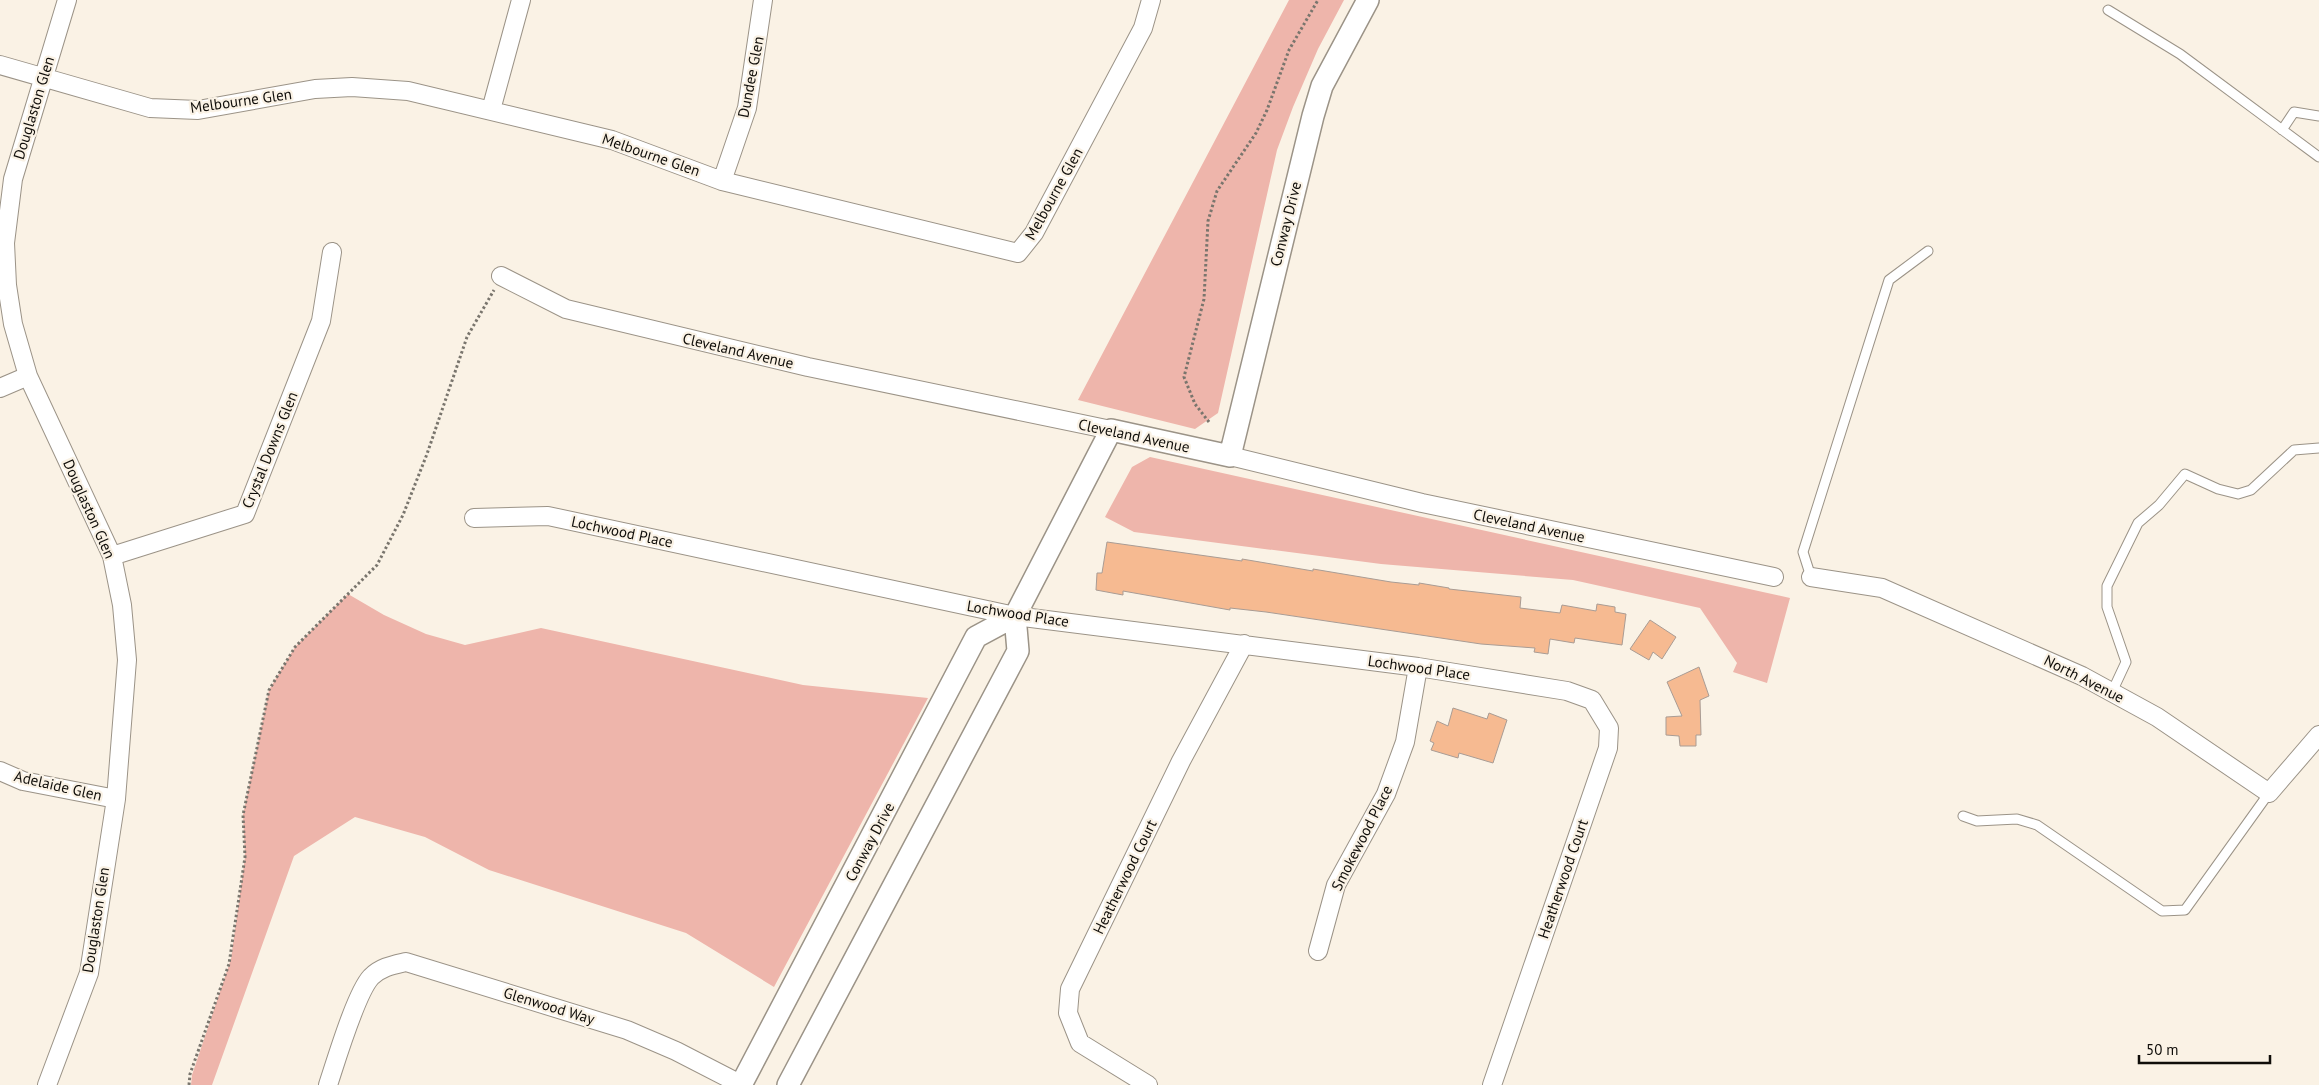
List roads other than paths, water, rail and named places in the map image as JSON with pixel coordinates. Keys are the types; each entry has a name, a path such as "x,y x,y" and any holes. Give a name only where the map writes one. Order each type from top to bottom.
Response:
{"street":[{"name":"Douglaston Glen","path":"47,1085 89,973 116,799 127,660 122,604 112,556 28,376 13,324 2,242 13,179 67,0"},
{"path":"491,110 520,0"},
{"name":"Dundee Glen","path":"722,181 747,108 763,0"},
{"name":"Melbourne Glen","path":"0,65 150,108 198,110 315,89 352,87 408,91 612,140 722,181 1018,254 1034,233 1143,28 1152,0"},
{"name":"Conway Drive","path":"1230,456 1322,86 1368,0"},
{"name":"Crystal Downs Glen","path":"112,556 245,514 321,321 332,252"},
{"name":"Cleveland Avenue","path":"501,276 566,309 772,358 1230,456 1422,503 1774,578"},
{"path":"0,388 28,376"},
{"path":"788,1085 1018,651 1015,616 1111,430"},
{"name":"Lochwood Place","path":"474,518 548,516 1015,616 1418,667 1567,691"},
{"name":"North Avenue","path":"1810,577 1882,588 2082,676 2157,717 2269,793"},
{"name":"Conway Drive","path":"741,1085 976,637 1015,616"},
{"name":"Heatherwood Court","path":"1148,1085 1080,1043 1068,1013 1070,989 1181,761 1244,644"},
{"name":"Smokewood Place","path":"1318,951 1336,885 1386,794 1405,742 1418,667"},
{"name":"Heatherwood Court","path":"1492,1085 1608,748 1609,728 1592,700 1567,691"},
{"path":"2269,793 2319,735"},
{"name":"Adelaide Glen","path":"0,771 23,781 116,799"},
{"name":"Glenwood Way","path":"328,1085 360,995 370,978 386,966 406,962 627,1030 676,1051 741,1085"}],"lane":[{"path":"2108,10 2180,54 2319,157"},
{"path":"2282,130 2294,112 2319,116"},
{"path":"1810,577 1803,552 1890,280 1928,251"},
{"path":"2112,692 2126,662 2107,607 2107,586 2138,523 2159,505 2185,474 2218,489 2238,494 2251,490 2294,450 2319,448"},
{"path":"1963,816 1977,821 2017,819 2036,825 2162,911 2176,912 2186,910 2269,793"}]}
